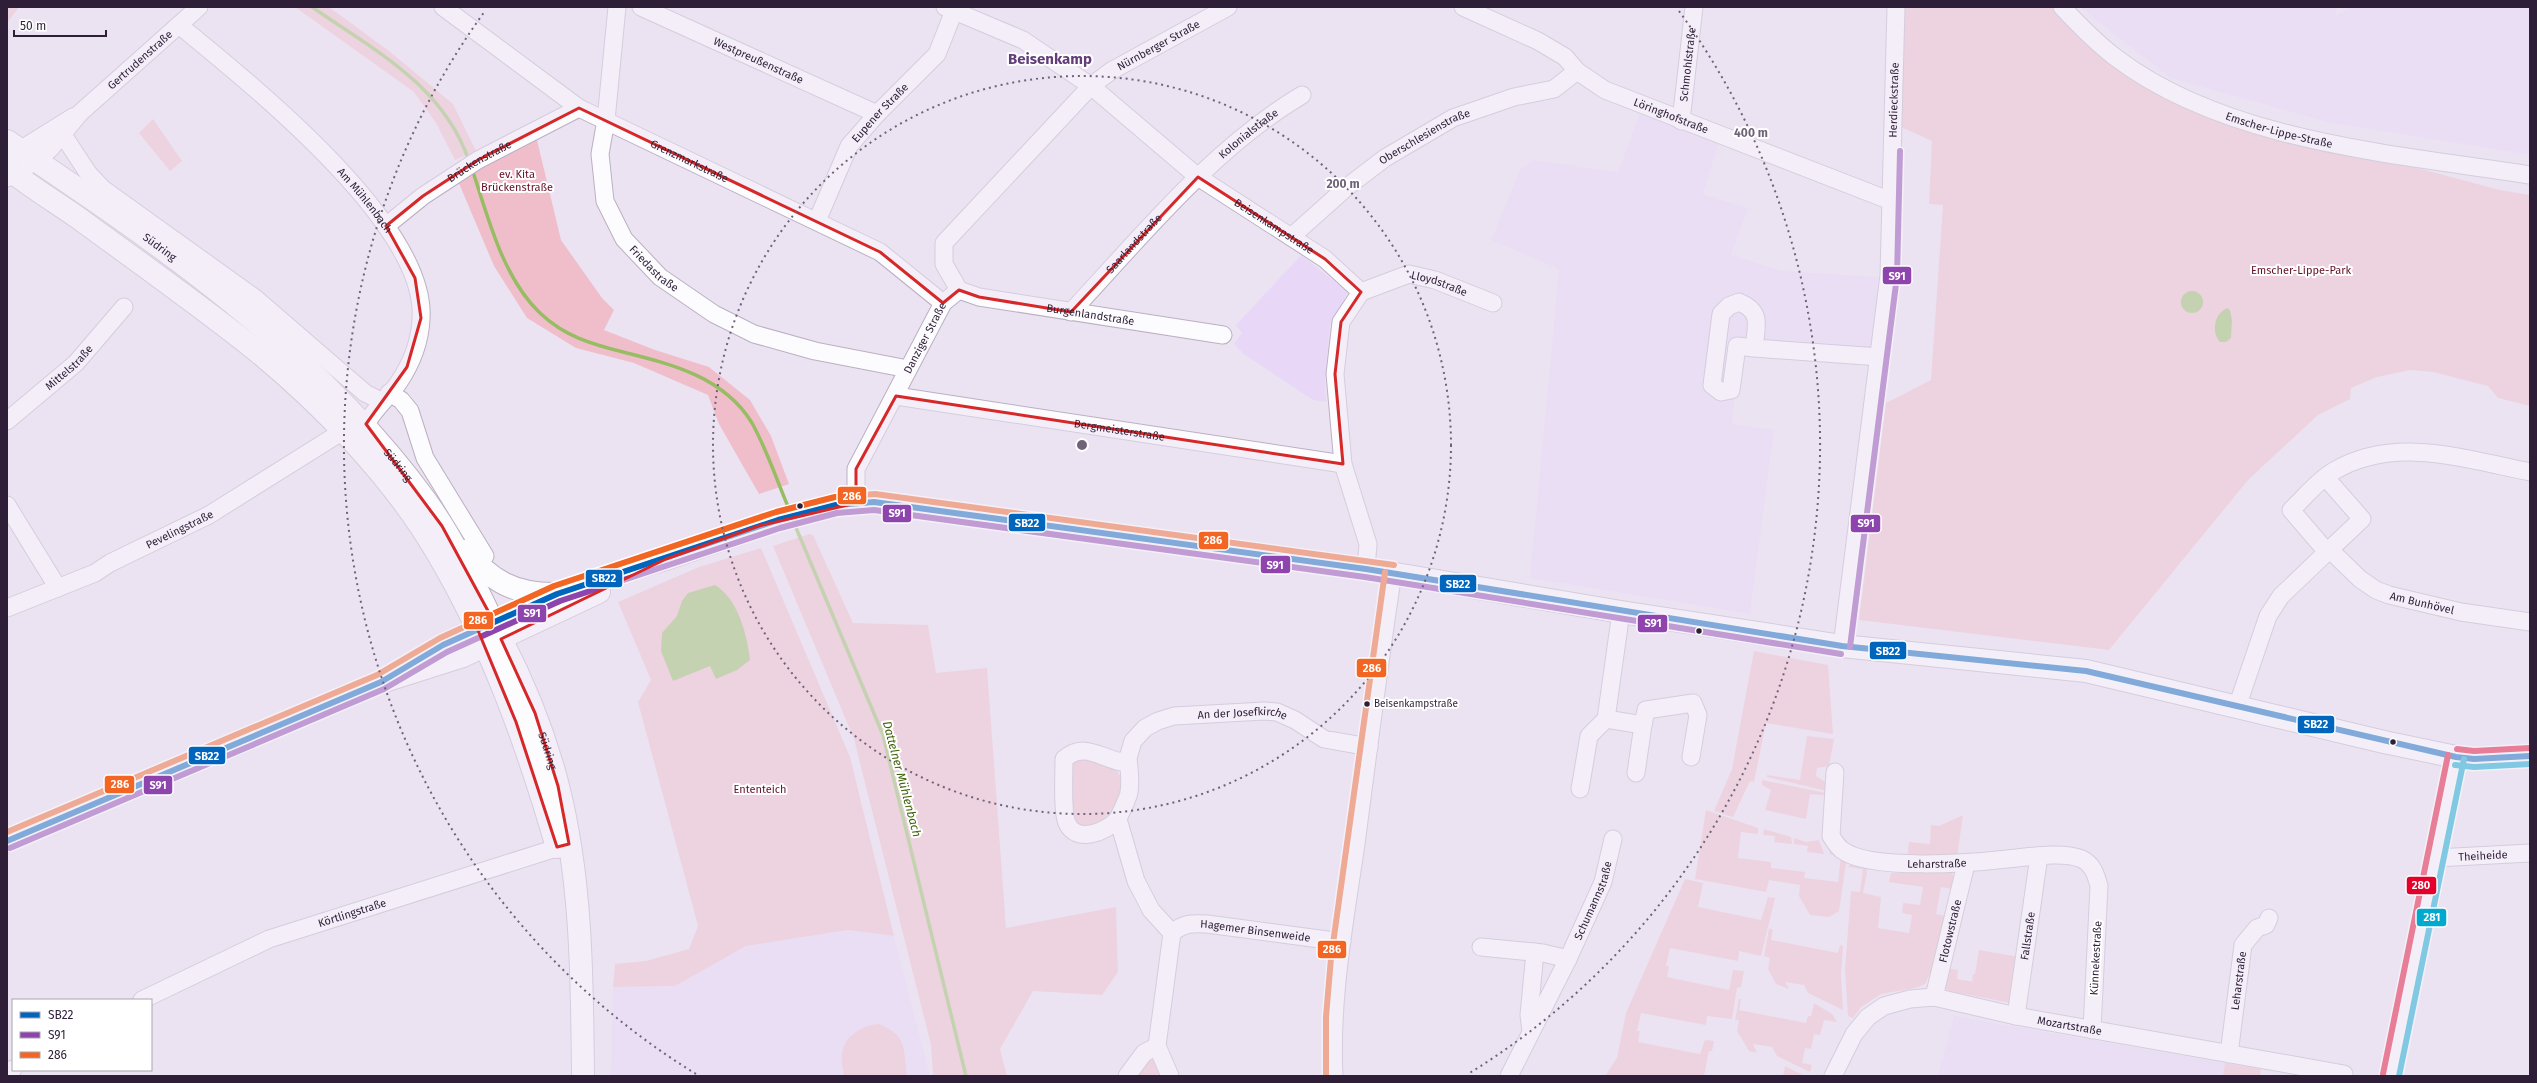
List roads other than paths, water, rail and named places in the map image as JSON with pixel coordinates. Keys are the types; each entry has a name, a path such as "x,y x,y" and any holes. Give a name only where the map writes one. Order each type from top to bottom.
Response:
{"main road":[{"name":"Südring","path":"14,161 203,280 308,368 366,424 442,526 468,571 539,785 563,846 577,893 580,934 583,1076"},
{"name":"Südring","path":"14,161 251,347 296,385 343,431 384,478 435,549 489,634"},
{"path":"7,841 381,682 434,666 557,594 801,513 856,503 874,502 1393,573 1621,612 1842,646 2086,671 2384,742 2456,756 2474,759 2530,756"},
{"path":"442,526 481,568 501,582 514,589 532,594 557,594"},
{"path":"489,634 666,559"}],"street":[{"name":"Gertrudenstraße","path":"14,161 80,113 199,7"},
{"name":"Grenzmarkstraße","path":"443,7 579,108 880,252 944,303"},
{"name":"Friedastraße","path":"617,7 606,120 600,154 605,201 624,239 660,277 714,314 754,334 815,351 908,369"},
{"name":"Westpreußenstraße","path":"641,7 877,114"},
{"name":"Nürnberger Straße","path":"1091,86 1111,71 1228,7"},
{"name":"Löringhofstraße","path":"1463,7 1538,41 1565,57 1576,71 1605,90 1681,121 1891,201"},
{"name":"Schmohlstraße","path":"1681,121 1694,7"},
{"name":"Herdieckstraße","path":"1842,646 1880,357 1889,275 1896,7"},
{"name":"Emscher-Lippe-Straße","path":"2062,7 2115,57 2153,81 2199,104 2262,128 2324,142 2530,175"},
{"name":"Eupener Straße","path":"817,221 849,146 877,114 937,54 950,9"},
{"name":"Beisenkampstraße","path":"950,9 1023,40 1091,86 1198,177 1325,259 1361,292"},
{"name":"Am Mühlenbach","path":"179,25 306,133 386,226 416,278 421,318 413,354 399,382 385,397 366,424"},
{"name":"Oberschlesienstraße","path":"1291,237 1347,187 1385,158 1453,118 1514,97 1554,88 1576,71"},
{"path":"959,290 944,264 944,243 1091,86"},
{"name":"Kolonialstraße","path":"1198,177 1276,110 1302,95"},
{"name":"Brückenstraße","path":"386,226 423,196 479,159 579,108"},
{"name":"Gertrudenstraße","path":"14,161 63,135 80,113"},
{"name":"Südring","path":"63,135 88,173 103,189 254,298 365,393 401,400 410,411 425,458 485,556"},
{"name":"Saarlandstraße","path":"1071,312 1198,177"},
{"name":"Lloydstraße","path":"1361,292 1409,274 1435,280 1493,303"},
{"name":"Danziger Straße","path":"856,503 856,469 944,303 959,290"},
{"name":"Burgenlandstraße","path":"959,290 979,298 1223,335"},
{"path":"1361,292 1341,322 1335,374 1343,464 1368,544 1366,569"},
{"path":"1754,348 1757,318 1751,307 1739,302 1729,306 1721,314 1712,385 1721,392 1731,390 1737,346 1754,348 1880,357"},
{"name":"Mittelstraße","path":"7,421 76,364 124,307"},
{"name":"Bergmeisterstraße","path":"896,396 1343,464"},
{"name":"Pevelingstraße","path":"7,608 95,573 110,563 209,515 343,431"},
{"path":"2237,706 2268,616 2281,596 2362,519 2326,478 2354,460 2381,453 2406,451 2434,452 2530,472"},
{"name":"Am Bunhövel","path":"2326,478 2291,510 2328,551 2360,580 2376,590 2389,595 2460,612 2530,622"},
{"path":"7,506 58,588"},
{"path":"1334,1076 1336,1003 1342,942 1369,747 1373,705 1393,573"},
{"path":"1580,789 1589,736 1606,719 1621,612"},
{"path":"1636,773 1646,710 1693,704 1698,715 1691,757"},
{"name":"An der Josefkirche","path":"1118,819 1129,792 1128,758 1133,741 1145,728 1158,721 1174,716 1264,711 1277,712 1295,720 1324,738 1369,747"},
{"path":"1606,719 1643,725"},
{"path":"1128,758 1121,762 1087,750 1074,751 1064,759 1065,814 1067,823 1071,829 1080,835 1088,835 1118,819 1136,881 1151,910 1172,933 1157,1046 1170,1076"},
{"path":"2391,1076 2456,756"},
{"name":"Leharstraße","path":"1835,772 1831,836 1842,850 1850,854 1892,863 1966,864 2039,856 2070,856 2083,860 2095,871 2099,886"},
{"name":"Schumannstraße","path":"1509,1076 1568,959 1603,882 1613,839"},
{"name":"Körtlingstraße","path":"144,999 270,939 563,846"},
{"name":"Theiheide","path":"2436,858 2530,853"},
{"name":"Fallstraße","path":"2016,1016 2039,856"},
{"name":"Flotowstraße","path":"1934,997 1966,864"},
{"name":"Künnekestraße","path":"2092,1030 2099,886"},
{"name":"Leharstraße","path":"2229,1054 2243,945 2257,928 2266,925 2269,918"},
{"name":"Hagemer Binsenweide","path":"1172,933 1190,923 1342,942"},
{"path":"1481,947 1535,952 1568,959"},
{"path":"1531,1033 1529,1015 1535,952"},
{"name":"Mozartstraße","path":"1832,1076 1854,1034 1868,1017 1884,1006 1910,999 1934,997 2016,1016 2349,1075"},
{"path":"1127,1076 1144,1053 1157,1046"}],"waterway":[{"path":"312,7 382,55 424,90 442,111 457,134 469,161"},
{"path":"472,169 491,226 506,264 527,298 540,313 559,328 578,338 600,346 678,368 712,383 727,394 740,407 752,423 789,509"},
{"name":"Dattelner Mühlenbach","path":"794,523 883,735 966,1076"}],"place":[{"name":"Beisenkampstraße","path":"1367,704"}],"district":[{"name":"Beisenkamp","path":"1050,59"}],"park label":[{"name":"ev. Kita Brückenstraße","path":"517,180"},
{"name":"Emscher-Lippe-Park","path":"2301,270"},
{"name":"Ententeich","path":"760,789"}]}
